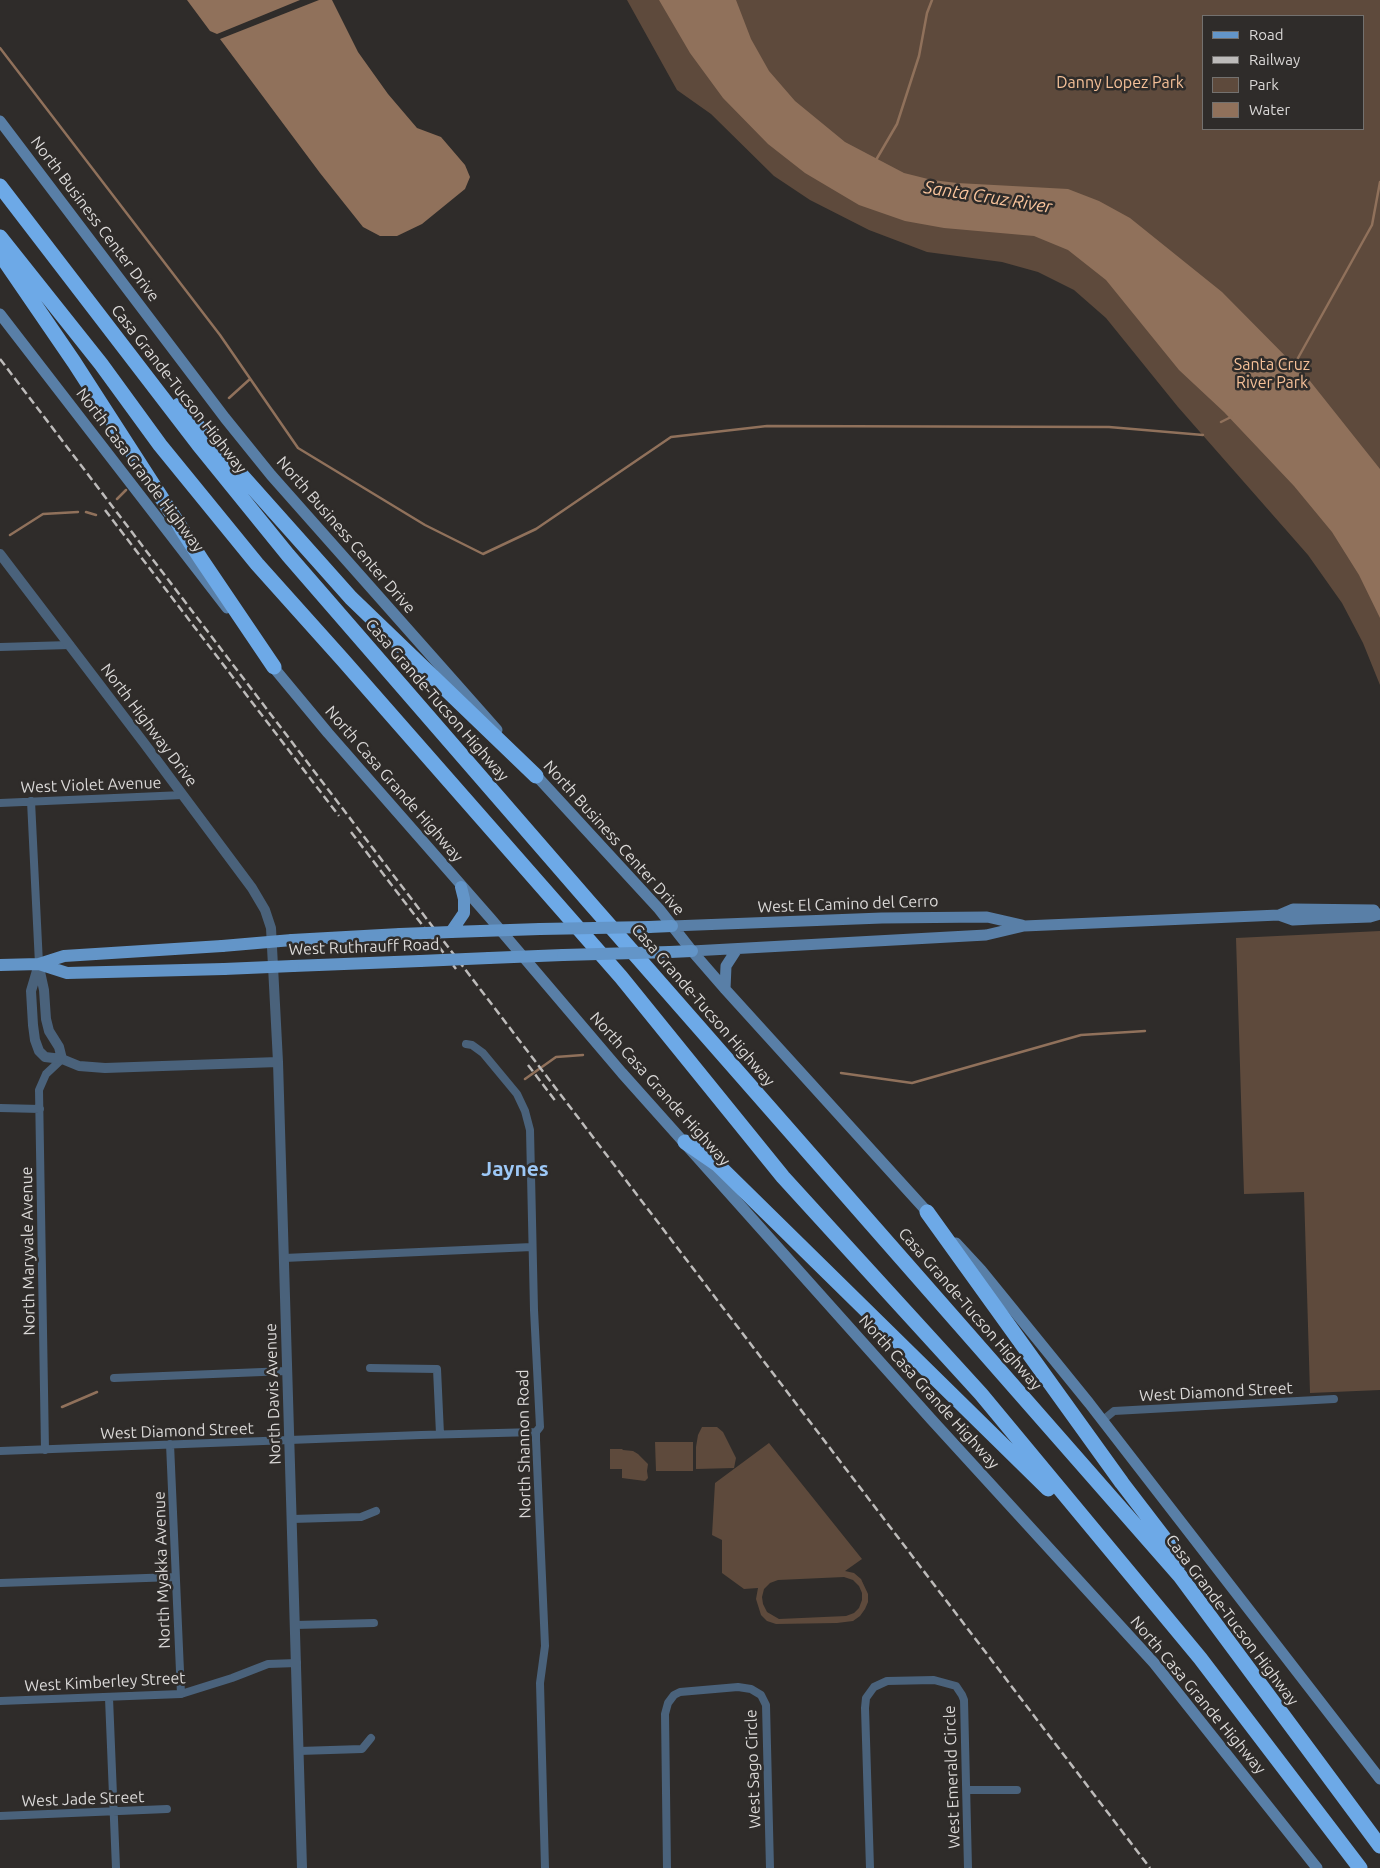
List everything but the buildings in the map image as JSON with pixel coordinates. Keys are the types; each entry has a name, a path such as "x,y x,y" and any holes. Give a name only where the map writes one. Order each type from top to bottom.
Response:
{"highway":[{"name":"Casa Grande-Tucson Highway","path":"0,186 198,444 288,555 589,902 1180,1576 1380,1846"},
{"path":"0,237 101,364 160,445 257,564 622,977 783,1177 981,1394 1200,1658 1360,1868"},
{"path":"0,254 74,362 201,559 274,667"},
{"path":"103,320 352,598 536,776"},
{"path":"684,1142 716,1164 1083,1523 1094,1531"},
{"path":"927,1212 1122,1483 1168,1543 1180,1576"}],"main road":[{"name":"North Business Center Drive","path":"0,121 225,418 271,475 462,689 536,776 659,909 692,951"},
{"name":"North Casa Grande Highway","path":"0,314 192,566 322,726 622,1073 931,1419 1154,1663 1317,1868"},
{"path":"456,929 464,913 462,888"},
{"name":"West El Camino del Cerro","path":"692,951 986,936 1024,926 1280,915 1293,920 1370,917 1380,912"},
{"name":"West El Camino del Cerro","path":"672,926 882,918 987,917 1024,926"},
{"name":"West Ruthrauff Road","path":"0,965 39,964 64,956 456,929 500,930 672,926"},
{"path":"725,989 726,966 737,949"},
{"path":"692,951 927,1212 982,1270 1102,1420 1380,1779"},
{"name":"West Ruthrauff Road","path":"39,964 66,973 224,969 692,951"}],"street":[{"name":"North Highway Drive","path":"0,554 252,888 269,919"},
{"path":"0,647 70,645"},
{"name":"West Violet Avenue","path":"0,803 183,795"},
{"path":"31,801 39,964 44,990 46,1019 49,1031 59,1047 62,1059"},
{"name":"North Davis Avenue","path":"269,919 275,980 278,1062 302,1868"},
{"path":"39,964 31,991 35,1040 39,1051 45,1057 62,1059 79,1066 105,1068 278,1062"},
{"name":"North Shannon Road","path":"466,1044 472,1045 483,1053 517,1094 525,1110 530,1130 532,1247 540,1427 536,1432 545,1646 540,1683 545,1868"},
{"name":"North Maryvale Avenue","path":"45,1450 39,1090 43,1077 62,1059"},
{"path":"0,1108 40,1109"},
{"path":"284,1258 532,1247"},
{"path":"370,1368 437,1369 440,1434"},
{"path":"114,1378 287,1371"},
{"name":"West Diamond Street","path":"1102,1420 1114,1411 1334,1399"},
{"name":"West Diamond Street","path":"0,1451 536,1432"},
{"name":"North Myakka Avenue","path":"170,1444 181,1694"},
{"path":"292,1518 361,1517 376,1511"},
{"path":"0,1583 175,1577"},
{"path":"295,1625 374,1623"},
{"name":"West Kimberley Street","path":"0,1701 181,1694 268,1664 297,1663"},
{"name":"West Emerald Circle","path":"870,1868 864,1708 866,1698 874,1687 886,1681 934,1680 945,1682 959,1689 964,1700 968,1868"},
{"name":"West Sago Circle","path":"667,1868 666,1714 668,1703 674,1695 680,1692 738,1687 751,1689 761,1695 766,1705 770,1868"},
{"path":"109,1698 116,1868"},
{"path":"299,1751 362,1749 371,1738"},
{"path":"967,1790 1017,1790"},
{"name":"West Jade Street","path":"0,1816 167,1810"}],"green space":[{"name":"Santa Cruz River Park","path":"627,0 1380,0 1380,685 1363,643 1342,603 1308,555 1178,407 1106,318 1074,290 1038,272 1002,262 927,252 869,230 810,200 774,176 711,114 677,90"},
{"path":"1380,931 1380,1390 1310,1393 1304,1192 1244,1194 1236,938"},
{"path":"702,1427 717,1427 723,1432 736,1458 734,1468 696,1469 696,1447 698,1435"},
{"path":"655,1442 693,1442 693,1471 656,1471"},
{"path":"769,1443 862,1559 845,1571 854,1573 861,1579 868,1594 868,1602 860,1616 853,1621 837,1623 776,1624 767,1621 761,1615 756,1599 758,1588 744,1589 722,1573 722,1540 712,1535 715,1483","holes":["844,1577 853,1580 859,1586 862,1600 859,1608 854,1613 846,1616 779,1619 767,1612 763,1604 764,1589 770,1583 778,1580"]},
{"path":"610,1449 622,1449 638,1454 648,1464 648,1478 645,1481 622,1478 622,1469 610,1469"}],"water":[{"path":"187,0 300,0 217,34 210,31"},
{"path":"319,0 332,0 358,52 388,94 417,128 441,137 465,165 470,177 465,189 422,224 397,236 380,236 363,227 320,173 220,39"},
{"name":"Santa Cruz River","path":"659,0 736,0 751,39 769,71 795,101 845,142 904,173 932,180 957,183 1068,189 1099,201 1130,218 1222,292 1310,381 1380,469 1380,618 1359,575 1332,532 1294,486 1224,412 1179,370 1106,280 1068,250 1034,236 944,228 905,221 859,205 805,173 768,144 723,98 690,53"}],"waterway":[{"path":"876,160 897,124 919,56 927,13 932,0"},
{"path":"0,48 220,335 298,448 425,525 483,554 536,529 671,437 767,426 1109,427 1203,435"},
{"path":"1293,367 1372,225 1380,182"},
{"path":"229,398 250,379"},
{"path":"1221,422 1231,417"},
{"path":"117,499 126,490"},
{"path":"10,535 43,514 78,512"},
{"path":"86,512 96,515"},
{"path":"841,1073 912,1083 1081,1035 1145,1031"},
{"path":"525,1079 556,1057 583,1055"},
{"path":"62,1407 97,1392"}],"railway":[{"path":"0,359 1150,1868"},
{"path":"105,510 339,816"},
{"path":"351,832 456,969"},
{"path":"528,1065 557,1103"}],"district":[{"name":"Jaynes","path":"515,1169"}],"park label":[{"name":"Danny Lopez Park","path":"1120,83"}]}
